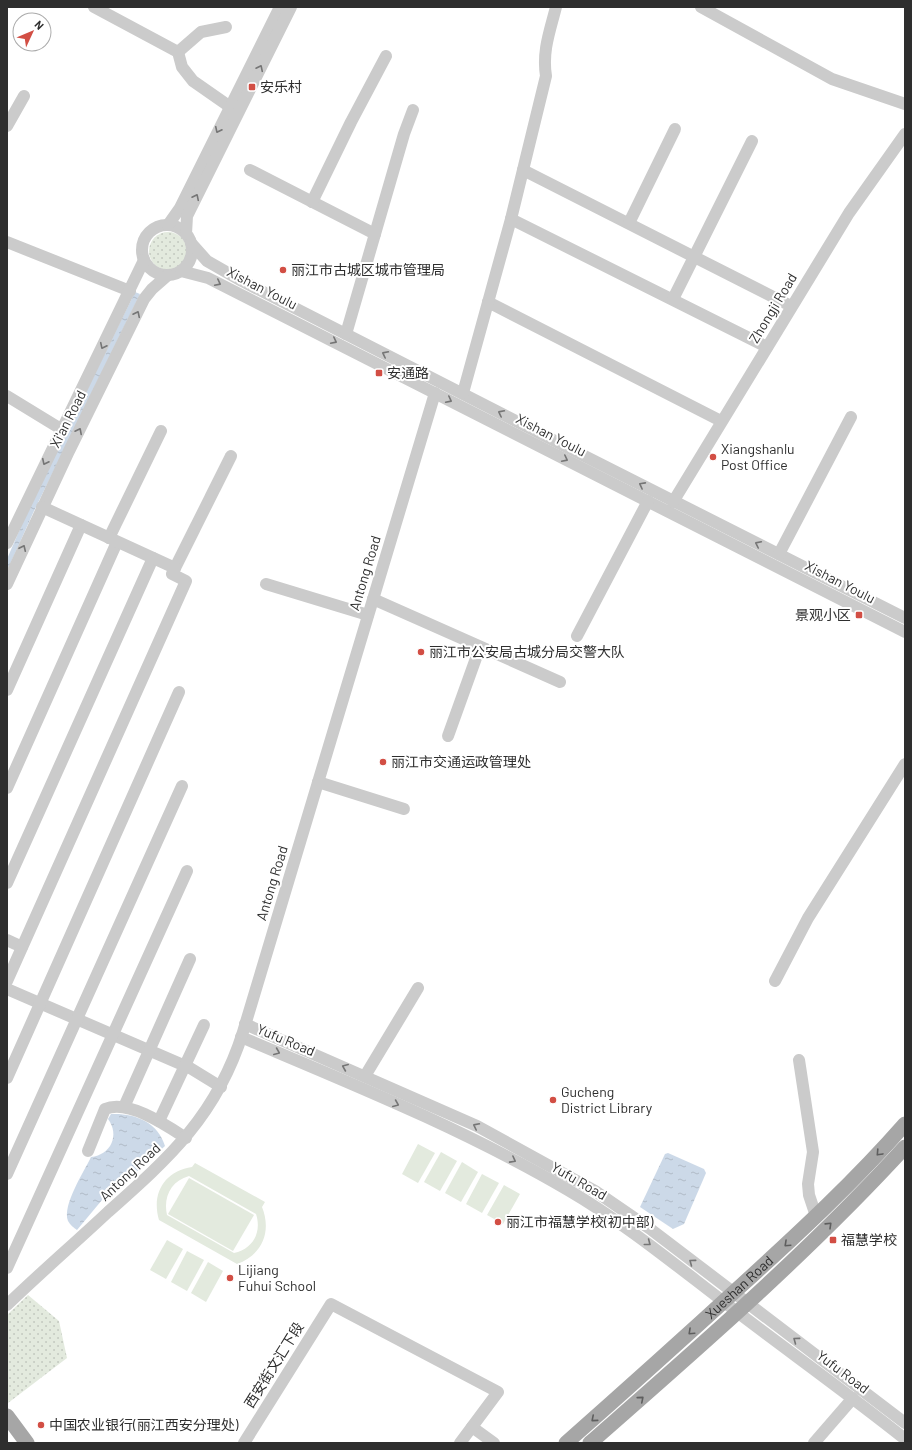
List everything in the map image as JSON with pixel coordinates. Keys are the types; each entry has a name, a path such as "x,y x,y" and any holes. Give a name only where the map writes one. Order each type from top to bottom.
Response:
{"main road":[{"name":"Xueshan Road","path":"566,1443 729,1297 816,1216 905,1124"},
{"name":"Xueshan Road","path":"590,1443 742,1307 834,1221 905,1147"},
{"path":"7,1416 27,1443"},
{"path":"7,1431 16,1443"}],"street":[{"path":"94,7 178,52 182,67 190,77 234,110"},
{"path":"189,238 178,227 168,225 153,229 145,237 142,248 144,260 147,265 157,273 168,275 181,271 191,258 187,216 280,7"},
{"path":"168,225 180,208 291,7"},
{"path":"463,393 511,219 546,76 544,61 545,48 556,7"},
{"path":"701,7 832,79 905,104"},
{"path":"178,52 201,32 226,26"},
{"path":"312,202 351,122 386,56"},
{"path":"7,126 24,96"},
{"path":"346,334 404,134 413,110"},
{"path":"628,223 675,129"},
{"name":"Zhongji Road","path":"673,502 791,306 860,196 905,134"},
{"path":"673,299 752,142"},
{"path":"250,170 375,234"},
{"path":"523,170 791,306"},
{"path":"511,219 767,347"},
{"name":"Xishan Youlu","path":"189,238 201,256 217,268 673,502 905,618"},
{"path":"7,242 130,291"},
{"name":"Xi'an Road","path":"7,544 61,428 144,260"},
{"name":"Xishan Youlu","path":"181,271 208,278 905,632"},
{"name":"Xi'an Road","path":"7,584 42,507 144,300 152,289 168,275"},
{"path":"488,302 721,421"},
{"name":"Antong Road","path":"7,1305 159,1167 186,1138 221,1087 233,1061 241,1037 435,393"},
{"path":"7,396 61,428"},
{"path":"779,554 850,417"},
{"path":"7,788 161,431"},
{"path":"7,981 186,581 172,574 174,568 231,456"},
{"path":"577,636 648,501"},
{"path":"42,507 174,568"},
{"path":"7,690 81,525"},
{"path":"7,883 153,558"},
{"path":"266,584 368,615"},
{"path":"373,599 560,682"},
{"path":"448,736 480,647"},
{"path":"7,1078 180,692"},
{"path":"775,981 808,918 905,764"},
{"path":"318,782 404,809"},
{"path":"7,1174 182,786"},
{"path":"7,1268 187,871"},
{"path":"7,940 22,947"},
{"path":"124,1107 190,959"},
{"path":"365,1076 418,988"},
{"path":"7,989 185,1066 221,1087"},
{"name":"Yufu Road","path":"245,1024 477,1126 573,1178 649,1228 729,1297 905,1439"},
{"path":"159,1121 204,1026"},
{"name":"Yufu Road","path":"241,1037 444,1125 567,1189 729,1297"},
{"path":"798,1060 813,1152 808,1184 809,1195 816,1216"},
{"path":"88,1151 105,1109 115,1106 124,1107 159,1121 186,1138"},
{"name":"西安街文汇下段","path":"244,1443 331,1304 498,1392 472,1427"},
{"name":"Yufu Road","path":"742,1307 905,1423"},
{"path":"814,1443 853,1398"},
{"path":"460,1443 472,1427 494,1443"}],"shaded area":[{"path":"168,232 181,238 187,251 181,264 168,270 155,264 149,251 155,238"},
{"path":"418,1144 435,1153 418,1183 402,1174"},
{"path":"441,1152 457,1161 440,1191 424,1182"},
{"path":"462,1162 478,1172 461,1202 445,1193"},
{"path":"195,1163 265,1202 262,1207 266,1225 263,1242 259,1249 246,1260 237,1264 159,1220 157,1201 162,1185 174,1173 192,1167","holes":["189,1176 256,1214 258,1227 254,1239 246,1248 234,1253 167,1215 167,1196 177,1182"]},
{"path":"482,1174 499,1183 482,1213 466,1204"},
{"path":"189,1178 254,1215 233,1251 168,1214"},
{"path":"504,1185 520,1194 503,1224 487,1215"},
{"path":"167,1240 183,1249 166,1279 150,1270"},
{"path":"187,1251 204,1260 187,1291 171,1282"},
{"path":"208,1262 223,1271 206,1302 191,1293"},
{"path":"28,1295 59,1321 67,1358 8,1403 7,1315"}],"water":[{"path":"135,292 140,294 34,511 7,571 7,559 29,508"},
{"path":"111,1114 137,1117 151,1125 162,1138 165,1146 120,1187 113,1185 107,1188 103,1193 102,1200 77,1230 68,1221 68,1206 91,1157 104,1152 112,1143 112,1125 108,1119"},
{"path":"668,1153 704,1169 706,1173 684,1224 673,1229 640,1207 665,1154"}],"place":[{"name":"安乐村","path":"252,87"},
{"name":"丽江市古城区城市管理局","path":"283,270"},
{"name":"安通路","path":"379,373"},
{"name":"Xiangshanlu Post Office","path":"713,457"},
{"name":"景观小区","path":"859,615"},
{"name":"丽江市公安局古城分局交警大队","path":"421,652"},
{"name":"丽江市交通运政管理处","path":"383,762"},
{"name":"Gucheng District Library","path":"553,1100"},
{"name":"丽江市福慧学校(初中部)","path":"498,1222"},
{"name":"福慧学校","path":"833,1240"},
{"name":"Lijiang Fuhui School","path":"230,1278"},
{"name":"中国农业银行(丽江西安分理处)","path":"41,1425"}]}
